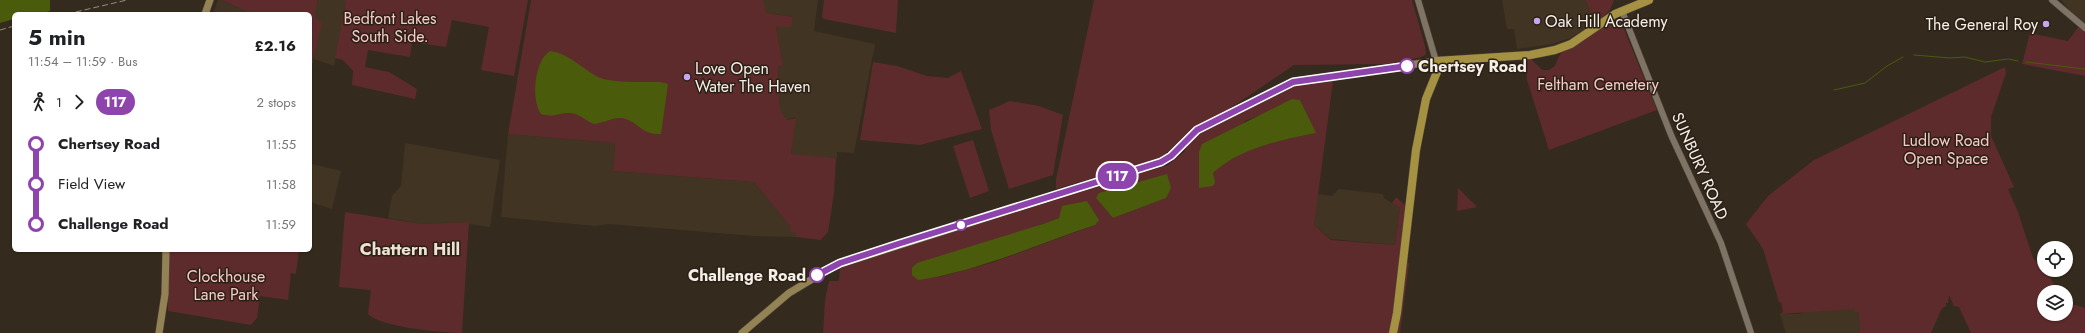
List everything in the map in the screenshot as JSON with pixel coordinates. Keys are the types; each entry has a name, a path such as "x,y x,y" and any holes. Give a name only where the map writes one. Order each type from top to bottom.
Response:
{"main road":[{"path":"206,12 210,0"},
{"path":"742,333 789,293 810,279 840,263 1161,162 1171,156 1197,130 1293,82 1436,61 1530,55 1555,50 1571,44 1622,11 1649,0"},
{"path":"1393,333 1397,314 1418,136 1426,99 1438,72 1436,61"},
{"path":"159,333 165,294 166,252"}],"street":[{"path":"1418,0 1436,61"},
{"path":"2052,0 2085,28"},
{"path":"2059,0 2067,14"},
{"name":"SUNBURY ROAD","path":"1622,11 1671,135 1721,244 1751,333"}],"shaded area":[{"path":"0,0 50,0 50,11 12,12 12,20 0,23"},
{"path":"218,0 222,0 247,12 214,12"},
{"path":"318,0 346,0 334,66 314,59 312,67 315,14"},
{"path":"762,0 818,0 814,31 875,44 854,153 837,152 837,158 791,155 795,117 787,120 780,110 778,67 783,65 776,27 793,17 766,13"},
{"name":"Oak Hill Academy","path":"1502,0 1585,0 1596,23 1570,38 1552,44 1517,49 1514,29 1507,29"},
{"path":"2061,0 2085,0 2085,24 2070,11"},
{"path":"550,51 564,55 598,77 604,79 628,82 660,82 668,84 661,134 654,134 644,130 632,122 622,118 615,118 594,124 571,113 553,115 541,114 538,108 535,91 537,72 540,63"},
{"path":"1292,99 1300,100 1316,133 1275,142 1248,151 1224,164 1213,173 1215,182 1213,186 1199,188 1199,152 1202,144"},
{"path":"508,134 615,143 613,171 754,182 796,233 796,237 754,236 609,224 595,226 501,217"},
{"path":"405,143 500,160 490,227 469,224 468,222 422,224 388,218 392,196 401,186"},
{"path":"312,164 341,171 332,209 312,203"},
{"path":"1167,174 1171,188 1166,198 1113,218 1096,198 1099,193"},
{"path":"1339,189 1383,194 1384,198 1400,208 1395,245 1331,239 1314,225 1317,194 1332,196"},
{"path":"1087,201 1099,220 1095,225 986,264 941,276 918,280 912,275 912,268 917,263 1043,224 1059,218 1062,206"},
{"path":"1947,285 1928,333 1786,333 1780,314 1800,314 1822,304"}],"green space":[{"name":"Bedfont Lakes South Side.","path":"222,0 318,0 315,14 316,19 322,23 313,59 312,12 247,12"},
{"name":"Bedfont Lakes South Side.","path":"343,0 528,0 514,76 481,70 489,27 452,20 446,47 412,42 410,57 368,50 365,67 389,72 417,89 415,99 352,85 353,71 343,60 335,58 346,1"},
{"path":"531,0 763,0 766,13 793,17 791,27 776,27 783,65 778,67 780,110 787,120 796,118 791,154 836,158 834,193 828,232 821,240 796,237 796,233 790,232 790,226 754,182 613,171 615,143 508,134"},
{"path":"824,0 898,0 896,33 824,19 822,17"},
{"path":"1094,0 1412,0 1426,54 1422,57 1387,64 1294,65 1226,111 1191,129 1163,157 1056,189 1056,179"},
{"path":"1585,0 1614,0 1610,10 1596,23"},
{"name":"Feltham Cemetery","path":"1615,20 1621,22 1657,110 1549,150 1527,80 1525,58 1531,59 1542,70 1549,70 1555,66 1563,51"},
{"path":"2080,25 2085,28 2085,76 2022,64 2030,33 2068,41"},
{"path":"873,62 897,66 927,76 948,78 961,71 982,129 920,145 860,140"},
{"name":"Ludlow Road Open Space","path":"2005,67 2006,73 1991,117 1991,136 2014,187 2008,189 2018,212 2033,258 2037,262 2037,277 2050,277 2055,285 2037,285 2037,321 2073,321 2073,304 2085,308 2085,333 1971,333 1959,307 1954,306 1949,295 1948,303 1946,303 1946,306 1942,308 1931,333 1860,333 1859,312 1855,312 1854,309 1780,314 1783,312 1781,302 1779,302 1763,249 1746,224 1768,196 1814,160"},
{"path":"1333,81 1314,225 1331,240 1395,245 1400,208 1392,203 1396,197 1406,206 1391,333 823,333 825,300 829,281 839,281 840,266 1168,165 1184,152 1193,138 1208,129 1294,87","holes":["1300,100 1315,133 1274,142 1248,151 1235,157 1213,173 1245,121","1096,198 1166,198 1113,218","1059,218 1095,225 994,262 939,277 1043,224"]},
{"path":"1010,101 1039,106 1063,115 1053,175 1009,189 991,130 989,110"},
{"path":"973,140 989,191 970,198 953,146"},
{"path":"1458,188 1477,207 1457,211"},
{"path":"345,212 422,224 469,222 462,333 398,326 374,319 368,314 371,290 339,287"},
{"name":"Clockhouse Lane Park","path":"168,252 299,252 296,274 291,273 288,300 260,296 257,318 251,325 168,311"},
{"path":"1407,260 1409,264 1400,333 1393,333"}],"waterway":[{"path":"1914,55 1950,58 1965,57 1985,62 2008,59 2018,61"},
{"path":"1834,90 1865,83 1887,66 1903,57"},
{"path":"2026,62 2085,69"}],"railway":[{"path":"76,12 127,0"},
{"path":"0,30 12,27"}],"bus line":[{"name":"117","path":"817,275 840,263 1161,162 1171,156 1197,130 1293,82 1407,66"}],"place":[{"name":"Oak Hill Academy","path":"1537,21"},
{"name":"The General Roy","path":"2046,24"},
{"name":"Chertsey Road","path":"1407,66"},
{"name":"Love Open Water The Haven","path":"687,77"},
{"name":"Challenge Road","path":"817,275"}],"district":[{"name":"Chattern Hill","path":"410,249"}]}
